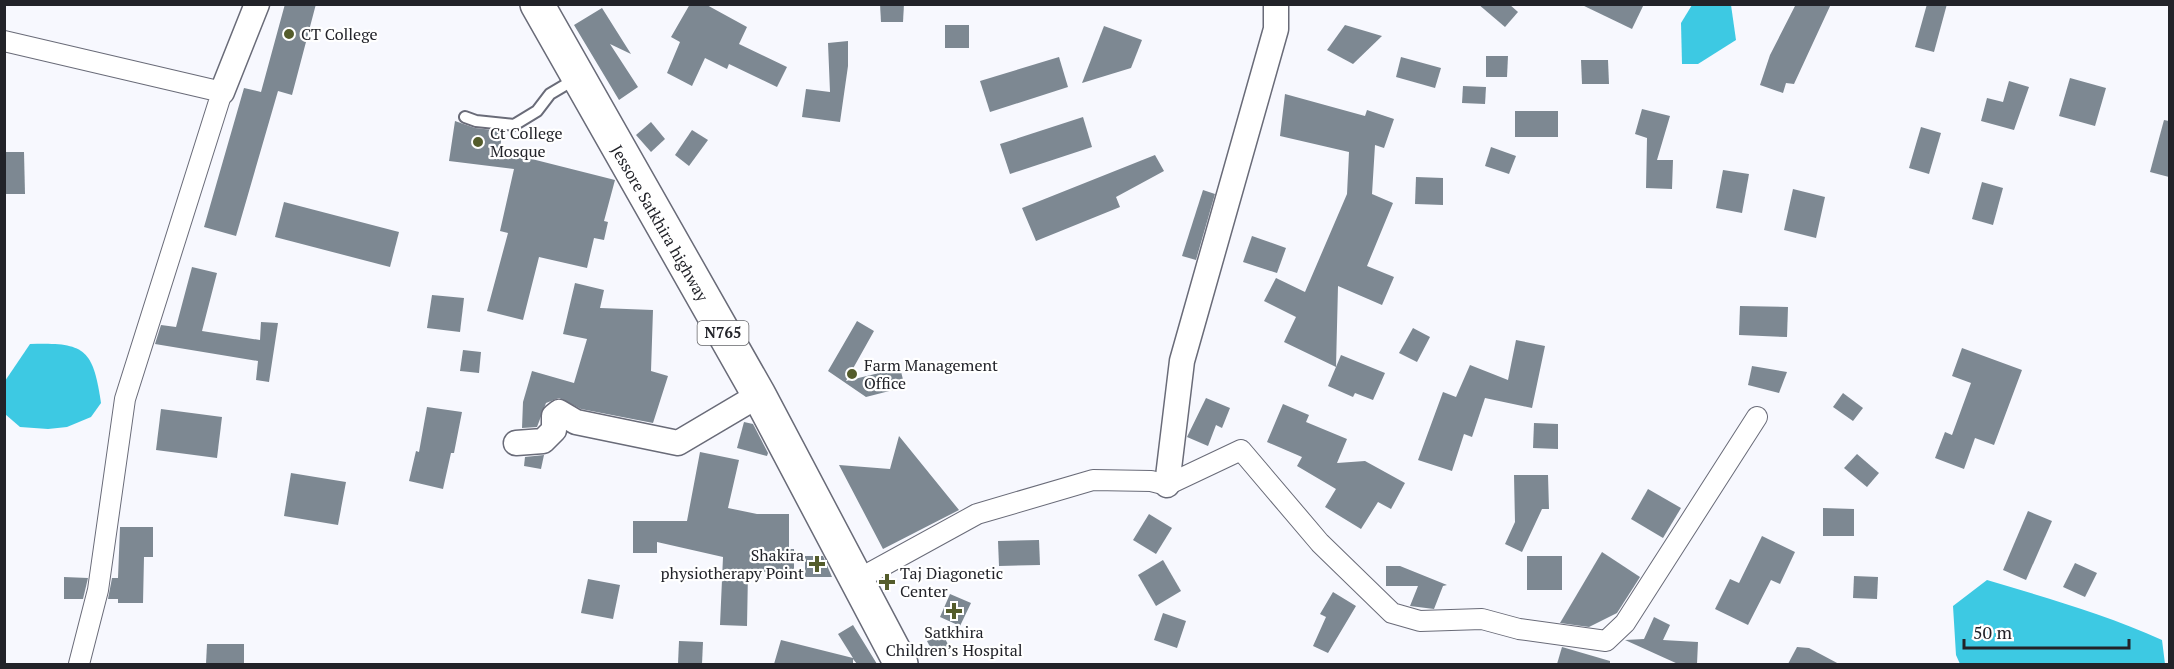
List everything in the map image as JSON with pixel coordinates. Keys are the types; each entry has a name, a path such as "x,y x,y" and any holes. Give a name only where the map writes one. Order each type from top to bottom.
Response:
{"highway":[{"name":"Jessore Satkhira highway","path":"537,4 759,395 855,581 901,664"}],"street":[{"path":"79,664 98,590 125,399 222,92 257,4"},
{"path":"1167,485 1182,361 1276,29 1276,4"},
{"path":"4,41 222,92"},
{"path":"516,443 543,441 554,430 554,416 559,412 576,422 678,443 759,395"},
{"path":"855,581 977,514 1093,480 1151,481 1167,485 1241,450 1320,543 1392,613 1420,621 1482,619 1519,629 1606,641 1625,623 1757,417"}],"lane":[{"path":"465,117 476,121 514,125 537,111 550,94 577,78"}],"water":[{"path":"1692,5 1731,5 1736,40 1698,64 1682,64 1681,23"},
{"path":"30,344 63,345 75,348 90,360 101,403 91,417 67,427 48,429 20,427 5,414 5,381"},
{"path":"1987,580 2097,614 2162,640 2165,664 1960,664 1956,655 1953,606"}],"building":[{"path":"285,4 316,4 292,95 278,91 236,236 204,227 244,88 261,92"},
{"path":"690,4 705,4 747,27 739,44 787,67 777,87 729,64 727,69 705,58 692,86 667,73 680,42 671,37"},
{"path":"880,4 904,4 903,22 881,22"},
{"path":"1478,4 1509,4 1518,12 1505,27"},
{"path":"1580,4 1644,4 1632,29"},
{"path":"1796,4 1831,4 1794,84 1786,83 1783,93 1760,85 1770,55"},
{"path":"1927,4 1947,4 1934,52 1915,47"},
{"path":"602,8 631,54 610,44 638,87 619,100 574,25"},
{"path":"945,25 969,25 969,48 945,48"},
{"path":"1345,25 1382,36 1353,64 1327,50"},
{"path":"1104,26 1142,40 1131,68 1082,83"},
{"path":"848,41 848,66 840,122 802,117 806,89 830,92 828,43"},
{"path":"1486,56 1508,56 1507,77 1486,77"},
{"path":"1059,57 1068,87 990,112 980,81"},
{"path":"1401,57 1441,68 1435,88 1396,77"},
{"path":"1581,60 1608,60 1609,84 1582,84"},
{"path":"2070,78 2106,88 2095,126 2059,116"},
{"path":"2009,81 2029,87 2014,130 1981,121 1987,98 2003,102"},
{"path":"1463,86 1486,87 1485,104 1462,103"},
{"path":"1285,94 1365,116 1367,110 1394,119 1384,148 1375,145 1372,194 1393,203 1367,266 1394,277 1382,305 1338,286 1336,367 1284,342 1296,317 1264,301 1276,278 1305,292 1347,194 1349,152 1280,136"},
{"path":"1642,109 1670,116 1657,160 1673,160 1672,189 1646,188 1647,138 1635,134"},
{"path":"1515,111 1558,111 1558,137 1515,137"},
{"path":"1083,117 1092,147 1010,174 1000,144"},
{"path":"2164,120 2169,121 2169,177 2150,172"},
{"path":"455,121 475,128 502,131 500,151 615,180 604,221 608,222 604,240 594,238 587,268 539,257 523,320 487,311 508,233 500,231 514,169 449,161"},
{"path":"651,122 665,139 651,152 636,135"},
{"path":"1921,127 1941,133 1929,174 1909,168"},
{"path":"692,130 708,140 689,166 675,155"},
{"path":"1491,147 1516,156 1509,174 1485,166"},
{"path":"4,152 24,152 25,194 4,194"},
{"path":"1155,155 1164,171 1116,197 1120,207 1036,241 1022,208"},
{"path":"1723,170 1749,174 1742,213 1716,208"},
{"path":"1416,177 1443,178 1443,205 1415,204"},
{"path":"1982,182 2003,188 1993,225 1972,219"},
{"path":"1793,189 1825,197 1816,238 1784,230"},
{"path":"1203,190 1215,194 1196,260 1182,256"},
{"path":"284,202 399,232 390,267 275,237"},
{"path":"1252,236 1286,248 1277,273 1243,262"},
{"path":"192,267 217,273 202,331 260,340 261,322 278,323 269,382 256,380 258,361 155,344 161,325 176,327"},
{"path":"575,283 604,290 600,308 653,310 651,371 668,376 653,423 581,409 559,398 546,403 537,427 522,428 523,402 532,371 574,383 587,339 563,334"},
{"path":"432,295 464,298 460,332 427,328"},
{"path":"1740,306 1788,307 1787,337 1739,335"},
{"path":"857,321 874,331 846,381 900,368 905,387 866,397 828,371"},
{"path":"1413,328 1430,337 1417,362 1399,353"},
{"path":"1516,340 1545,346 1532,408 1485,398 1472,437 1464,434 1452,471 1418,460 1443,392 1456,397 1470,365 1508,380"},
{"path":"1962,348 2022,370 1994,445 1975,438 1964,469 1935,458 1945,432 1952,435 1971,383 1952,376"},
{"path":"463,350 481,352 479,373 460,371"},
{"path":"1341,355 1385,373 1373,400 1355,393 1353,397 1328,386"},
{"path":"1752,366 1787,372 1779,393 1748,385"},
{"path":"1843,393 1863,408 1853,421 1833,407"},
{"path":"1206,398 1230,408 1222,428 1216,425 1208,446 1187,437"},
{"path":"1283,404 1309,415 1306,422 1347,439 1337,463 1365,461 1405,483 1391,509 1378,502 1361,529 1325,507 1336,489 1297,466 1302,457 1267,442"},
{"path":"427,407 462,412 454,453 451,453 443,489 409,481 416,451 419,452"},
{"path":"161,409 222,417 217,458 156,450"},
{"path":"744,422 753,424 768,453 767,456 737,448"},
{"path":"1534,423 1558,424 1558,449 1533,448"},
{"path":"899,436 959,510 883,549 839,465 890,469"},
{"path":"700,452 739,460 728,508 757,514 789,514 789,549 794,549 794,572 748,572 747,626 720,625 723,557 657,542 657,553 633,553 633,521 687,521"},
{"path":"1857,454 1879,473 1867,487 1844,468"},
{"path":"544,455 541,469 524,466 525,457"},
{"path":"291,473 346,482 338,525 284,516"},
{"path":"1514,475 1548,475 1549,509 1542,509 1522,552 1505,544 1515,522"},
{"path":"1648,489 1681,508 1663,538 1631,519"},
{"path":"1823,508 1854,509 1854,536 1823,536"},
{"path":"2028,511 2052,521 2026,580 2003,570"},
{"path":"1149,514 1172,528 1156,554 1133,540"},
{"path":"120,527 153,527 153,557 144,557 143,603 118,603 118,599 108,599 112,578 118,578"},
{"path":"1762,536 1795,552 1780,584 1771,580 1748,625 1715,609 1730,579 1739,583"},
{"path":"1039,540 1040,565 999,566 998,541"},
{"path":"1602,552 1640,577 1617,613 1589,627 1560,623"},
{"path":"805,556 823,556 832,577 805,577"},
{"path":"1527,556 1562,556 1562,590 1527,590"},
{"path":"1163,560 1181,591 1156,606 1138,575"},
{"path":"2075,563 2097,573 2085,597 2063,587"},
{"path":"1386,566 1400,566 1447,585 1443,586 1434,609 1410,606 1418,586 1386,586"},
{"path":"1854,576 1878,577 1877,599 1853,598"},
{"path":"64,577 88,578 83,599 64,599"},
{"path":"588,579 620,585 613,619 581,613"},
{"path":"1333,592 1356,606 1328,653 1313,646 1326,617 1320,614"},
{"path":"950,594 971,603 960,626 940,617"},
{"path":"1163,613 1186,621 1177,648 1154,640"},
{"path":"1654,617 1670,625 1663,640 1698,642 1697,664 1678,664 1625,640 1644,639"},
{"path":"853,625 877,664 857,664 853,659 853,664 774,664 781,640 853,658 838,634"},
{"path":"942,633 951,650 936,658 927,641"},
{"path":"679,641 703,642 702,664 678,664"},
{"path":"207,644 244,644 244,664 206,664"},
{"path":"1562,647 1610,661 1610,664 1557,664"},
{"path":"1797,647 1809,648 1839,664 1788,664"}],"place":[{"name":"CT College","path":"289,34"},
{"name":"Ct College Mosque","path":"478,142"},
{"name":"Farm Management Office","path":"852,374"},
{"name":"Shakira physiotherapy Point","path":"817,564"},
{"name":"Taj Diagonetic Center","path":"887,582"},
{"name":"Satkhira Children’s Hospital","path":"954,611"}]}
